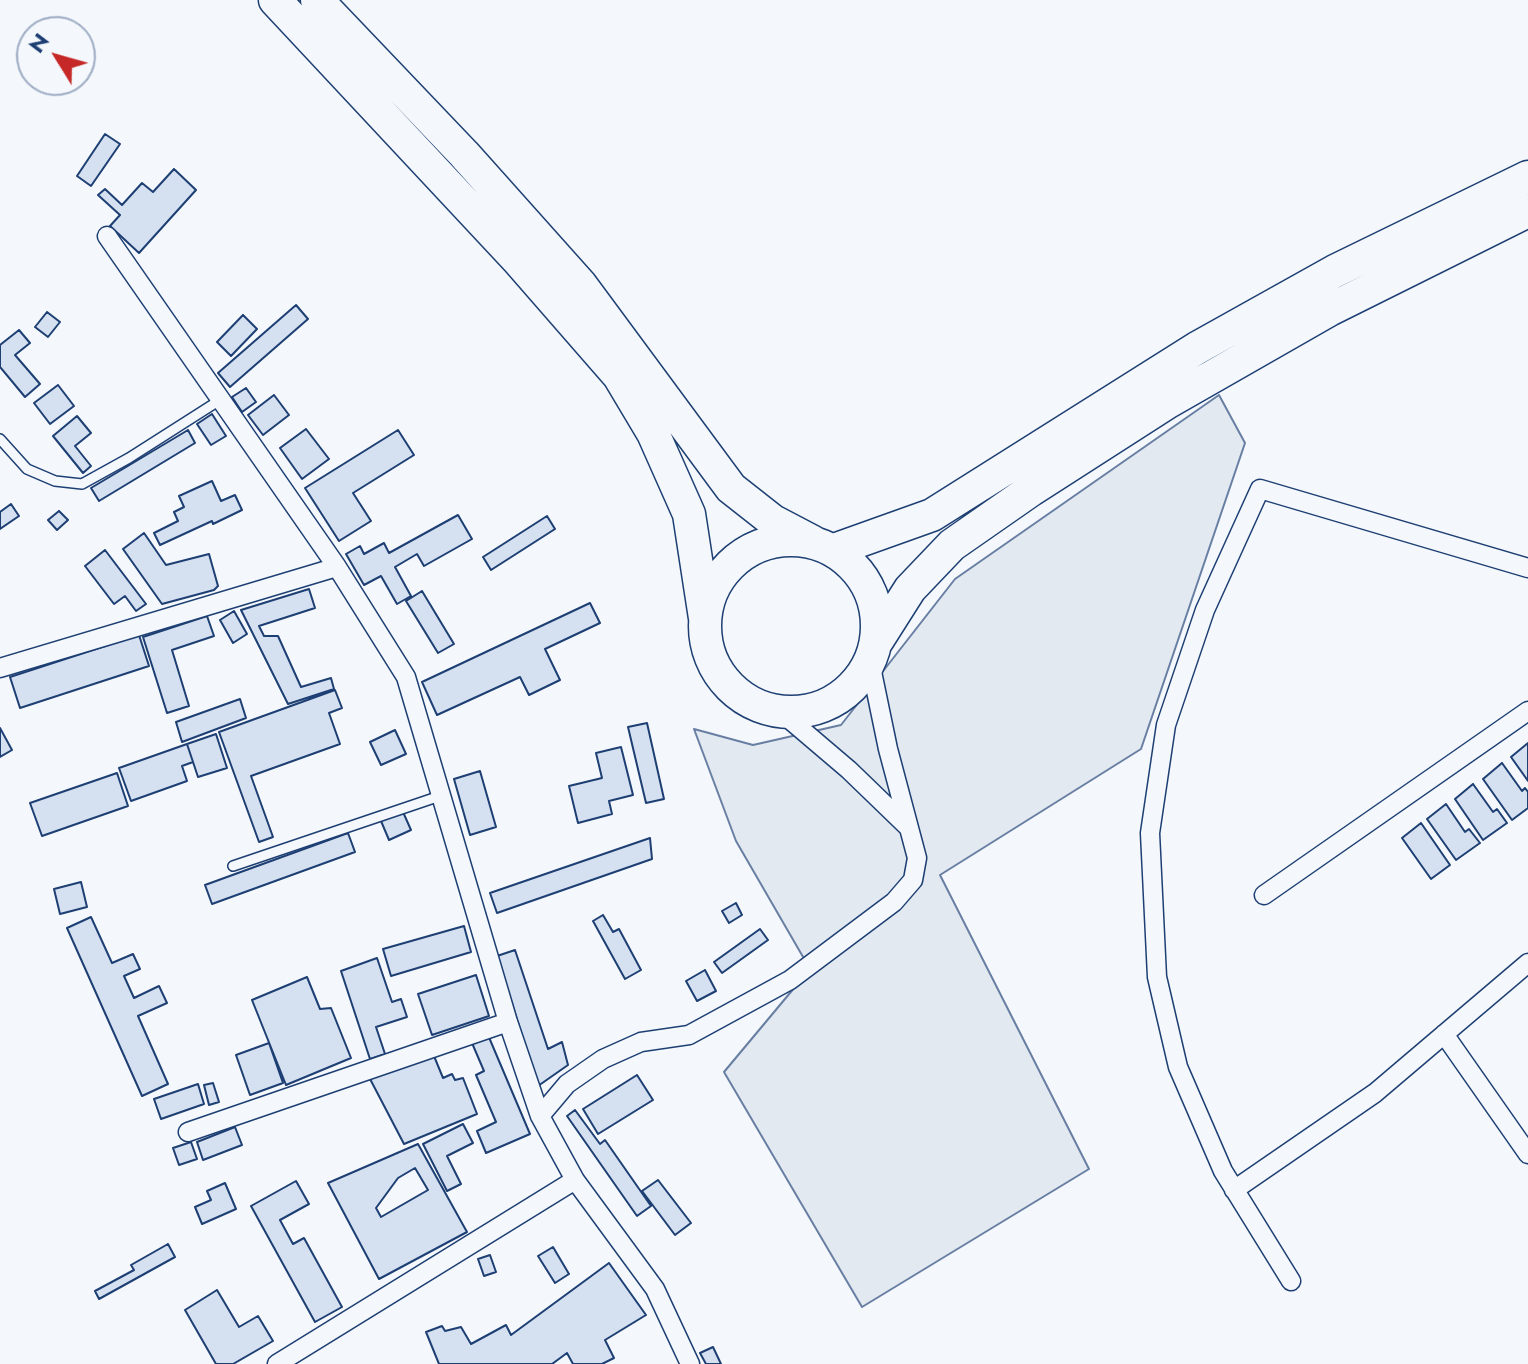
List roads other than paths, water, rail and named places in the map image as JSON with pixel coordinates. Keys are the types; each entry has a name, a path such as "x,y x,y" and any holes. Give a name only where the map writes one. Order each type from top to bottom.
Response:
{"highway":[{"path":"275,0 517,259 619,376 653,433 689,514 705,618 706,645 716,670 733,691 756,706 782,713 809,711 834,702 855,684 910,589 952,545 1031,490 1168,402 1329,310 1528,211"},
{"path":"317,0 464,154 581,285 731,488 773,521 851,563 865,580 874,599 878,620 874,651"},
{"path":"705,618 710,594 723,572 741,555 763,544 788,539 824,546 932,515 1197,348 1335,271 1528,177"}],"street":[{"path":"107,236 337,567 406,677 508,1022 540,1116 575,1180 655,1289 690,1364"},
{"path":"1291,1281 1223,1171 1178,1067 1157,977 1150,833 1166,725 1205,610 1260,489 1528,568"},
{"path":"0,668 337,567"},
{"path":"540,1116 567,1084 603,1059 641,1042 689,1035 790,980 894,902 913,880 917,858 888,749 874,651"},
{"path":"1264,895 1528,711"},
{"path":"782,713 849,770 910,829"},
{"path":"1234,1190 1375,1093 1528,963"},
{"path":"188,1132 508,1022"},
{"path":"1444,1034 1528,1154"},
{"path":"277,1364 575,1180"}],"lane":[{"path":"0,439 27,469 55,481 82,484 220,400"},
{"path":"233,866 440,796"}]}
